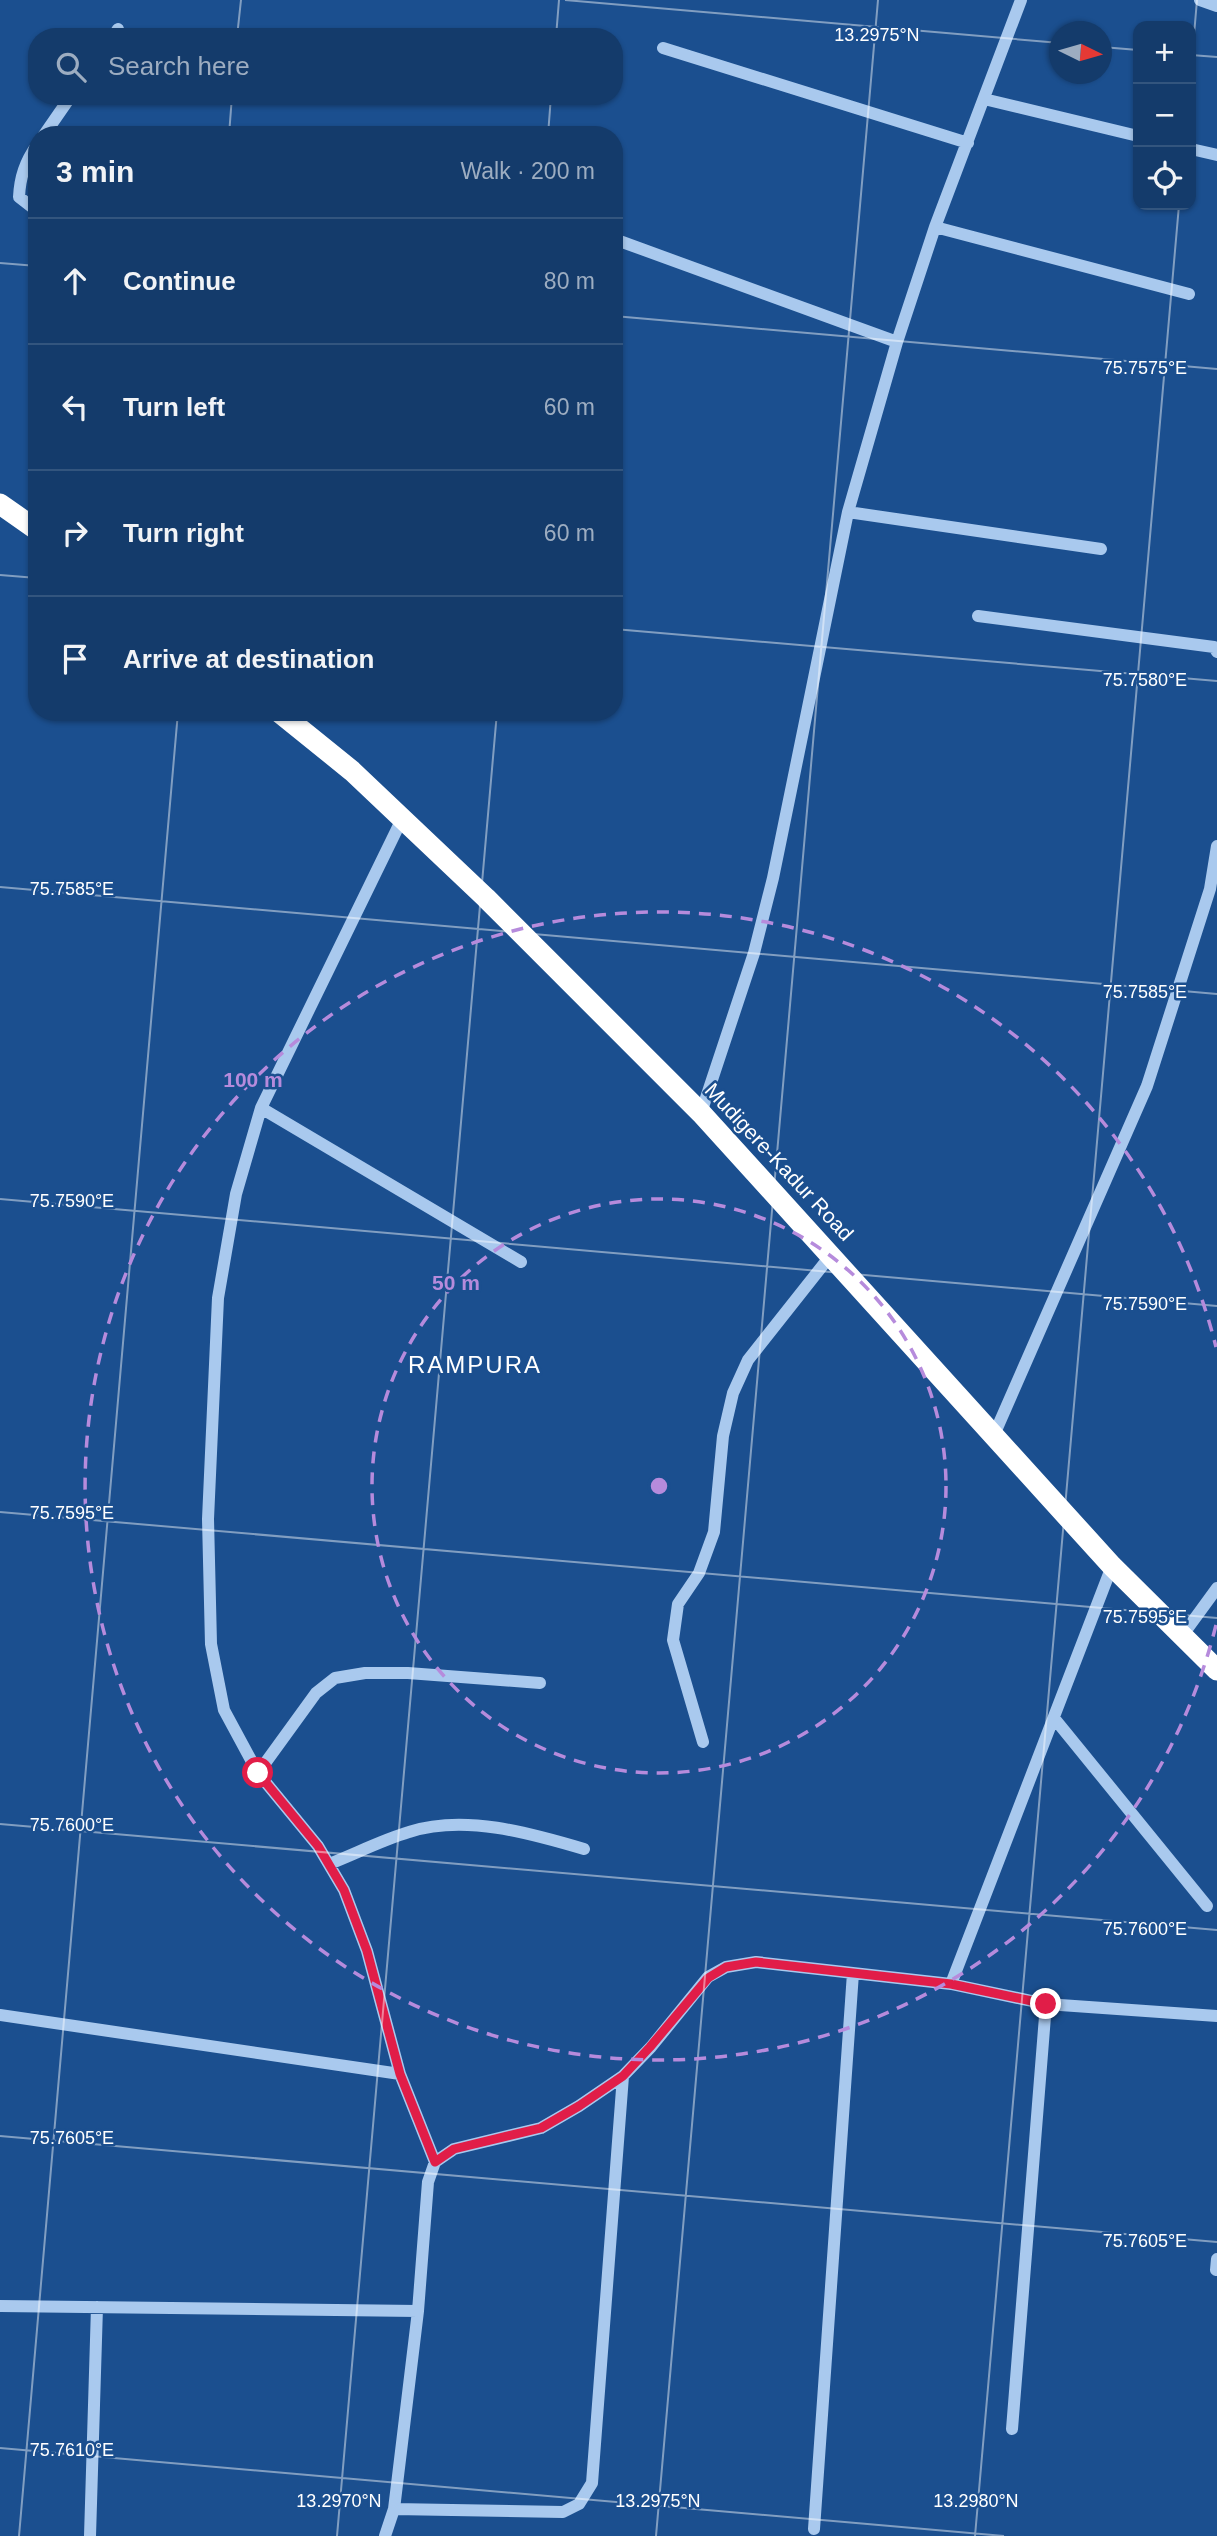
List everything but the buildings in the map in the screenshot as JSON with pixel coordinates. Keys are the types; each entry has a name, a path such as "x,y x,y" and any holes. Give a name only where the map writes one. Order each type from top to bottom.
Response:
{"highway":[{"path":"0,504 28,524"},
{"name":"Mudigere-Kadur Road","path":"290,721 352,771 486,898 701,1113 1112,1566 1217,1670"}],"street":[{"path":"701,1113 754,953 773,878 848,512 897,342 935,226 1021,0"},
{"path":"1200,0 1217,6"},
{"path":"663,48 968,143"},
{"path":"984,99 1133,135"},
{"path":"50,126 65,105"},
{"path":"1196,150 1217,155"},
{"path":"28,160 20,180 19,197 28,204"},
{"path":"935,226 1189,294"},
{"path":"623,242 897,342"},
{"path":"848,512 1101,550"},
{"path":"978,615 1213,647 1217,652"},
{"path":"402,819 261,1108 236,1194 218,1298 208,1519 212,1644 224,1710 258,1773 318,1846 344,1890 367,1951 400,2074 435,2162"},
{"path":"993,1435 1147,1086 1210,889 1217,846"},
{"path":"261,1108 521,1262"},
{"path":"703,1742 673,1640 678,1604 699,1573 714,1532 723,1436 733,1393 748,1360 831,1255"},
{"path":"951,1984 1112,1566"},
{"path":"1182,1636 1217,1588"},
{"path":"258,1773 316,1693 335,1678 365,1673 408,1673 540,1683"},
{"path":"1054,1718 1207,1906"},
{"path":"329,1864 411,1831 449,1826 513,1829 584,1849"},
{"path":"385,2536 394,2510 418,2311 428,2182 435,2162 454,2149 541,2128 579,2106 623,2076 708,1978 726,1967 756,1962 951,1984 1046,2004 1217,2016"},
{"path":"814,2529 853,1973"},
{"path":"1012,2429 1046,2004"},
{"path":"0,2015 400,2074"},
{"path":"394,2510 563,2512 579,2504 592,2483 623,2076"},
{"path":"0,2306 418,2311"},
{"path":"90,2536 97,2307"}],"district":[{"name":"RAMPURA","path":"475,1365"}],"route":[{"path":"258,1773 318,1846 344,1890 367,1951 400,2074 435,2162 454,2149 541,2128 579,2106 623,2076 708,1978 726,1967 756,1962 951,1984 1046,2004"}]}
